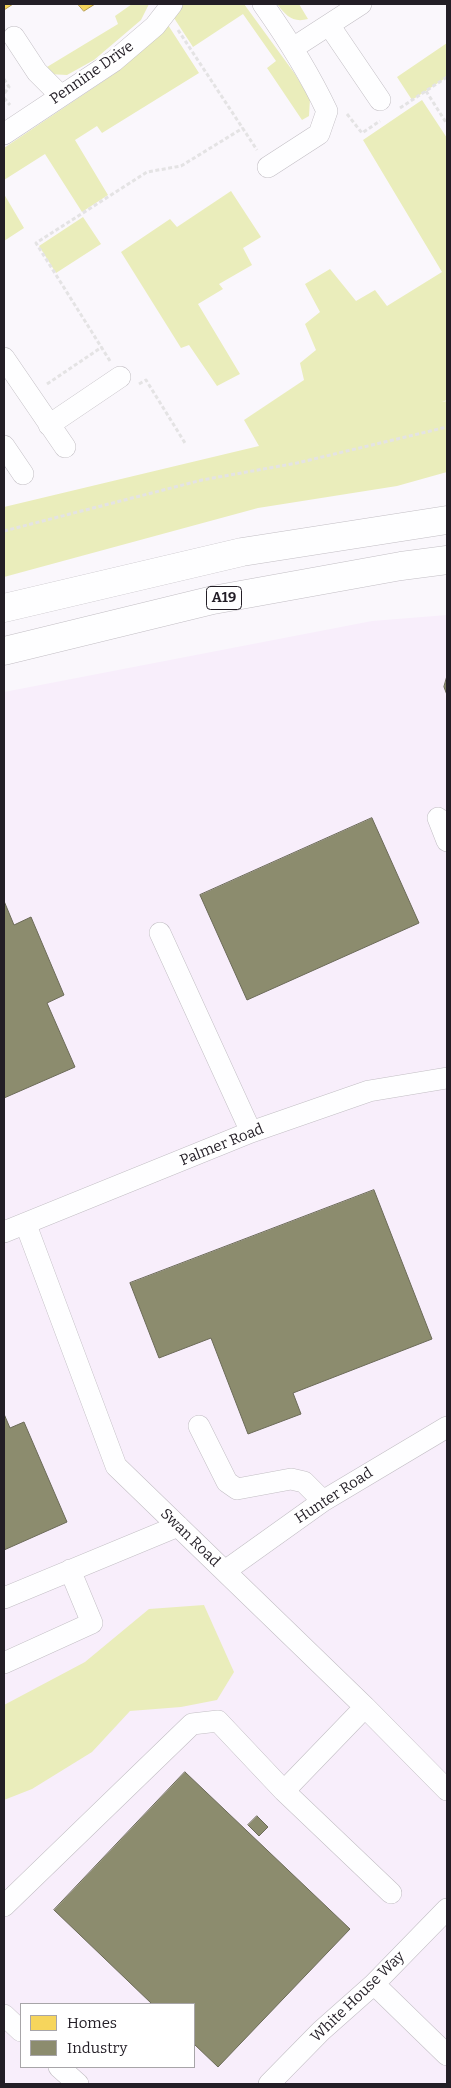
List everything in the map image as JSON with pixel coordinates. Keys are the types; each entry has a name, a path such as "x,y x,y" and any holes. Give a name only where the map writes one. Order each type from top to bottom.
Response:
{"highway":[{"path":"4,608 242,552 447,520"},
{"name":"A19","path":"4,651 213,600 401,566 447,560"}],"street":[{"path":"263,4 293,48 316,87 327,111 319,134 268,167"},
{"path":"293,48 361,4"},
{"name":"Pennine Drive","path":"4,134 114,61 155,26 169,8"},
{"path":"329,25 380,100"},
{"path":"14,37 37,72 61,96"},
{"path":"8,372 30,396 65,447"},
{"path":"50,424 120,377"},
{"path":"4,446 23,474"},
{"path":"438,818 447,841"},
{"path":"160,933 252,1132"},
{"name":"Palmer Road","path":"4,1232 26,1225 252,1132 369,1091 447,1078"},
{"name":"Swan Road","path":"26,1225 116,1466 365,1707 447,1790"},
{"path":"199,1426 227,1482 237,1489 291,1479 304,1482 323,1501"},
{"name":"Hunter Road","path":"225,1572 323,1501 447,1427"},
{"path":"4,1598 178,1526"},
{"path":"4,1663 92,1623 70,1570"},
{"path":"284,1790 365,1707"},
{"path":"4,1906 192,1724 218,1721 284,1790 391,1893"},
{"name":"White House Way","path":"269,2084 321,2030 374,1984 447,1909"},
{"path":"374,1984 447,2055"},
{"path":"4,2015 20,2030"},
{"path":"60,2068 78,2084"}],"path":[{"path":"169,8 268,167"},
{"path":"4,79 9,87 4,94"},
{"path":"426,92 447,124"},
{"path":"185,443 146,380 129,390 36,243 147,172 181,166 243,128"},
{"path":"30,396 102,347"},
{"path":"4,532 202,480 326,457 447,427"}],"shaded area":[{"path":"447,615 447,2084 4,2084 4,692 372,621"}],"green space":[{"path":"132,4 149,4 141,20 94,60 67,75 48,74 42,70 118,24 115,16"},
{"path":"181,4 244,4 295,74 310,99 309,116 302,120 267,68 276,61 243,14 193,47 174,18"},
{"path":"277,4 299,4 308,19 298,20 290,18"},
{"path":"168,25 199,73 102,133 97,126 75,140 108,195 82,212 45,154 4,180 4,148 114,74"},
{"path":"447,43 447,77 412,100 397,77"},
{"path":"422,100 447,138 447,400 442,402 447,401 447,472 397,486 258,508 4,577 4,507 259,446 244,420 304,380 300,363 316,350 305,324 320,312 305,284 330,269 356,301 375,290 387,306 442,272 363,140"},
{"path":"231,191 261,237 243,248 252,265 219,284 223,289 198,304 240,374 217,386 189,345 181,348 121,252 170,219 177,227"},
{"path":"4,194 24,228 4,241"},
{"path":"83,217 101,244 56,273 39,246"},
{"path":"204,1605 234,1672 217,1700 181,1707 130,1711 92,1752 32,1789 4,1800 4,1705 85,1662 149,1609"}],"building: Homes":[{"path":"4,4 13,4 4,10"},
{"path":"78,4 95,4 84,11"}],"building: Industry":[{"path":"447,676 447,695 444,687"},
{"path":"372,818 419,923 247,1000 200,895"},
{"path":"4,901 14,925 31,917 64,995 47,1003 75,1067 4,1098"},
{"path":"374,1190 432,1339 293,1393 301,1414 248,1434 211,1338 159,1358 130,1283"},
{"path":"4,1414 10,1428 24,1422 67,1522 4,1550"},
{"path":"185,1772 350,1929 218,2067 195,2045 195,2003 151,2003 54,1910"},
{"path":"257,1816 268,1827 259,1836 248,1825"}]}
